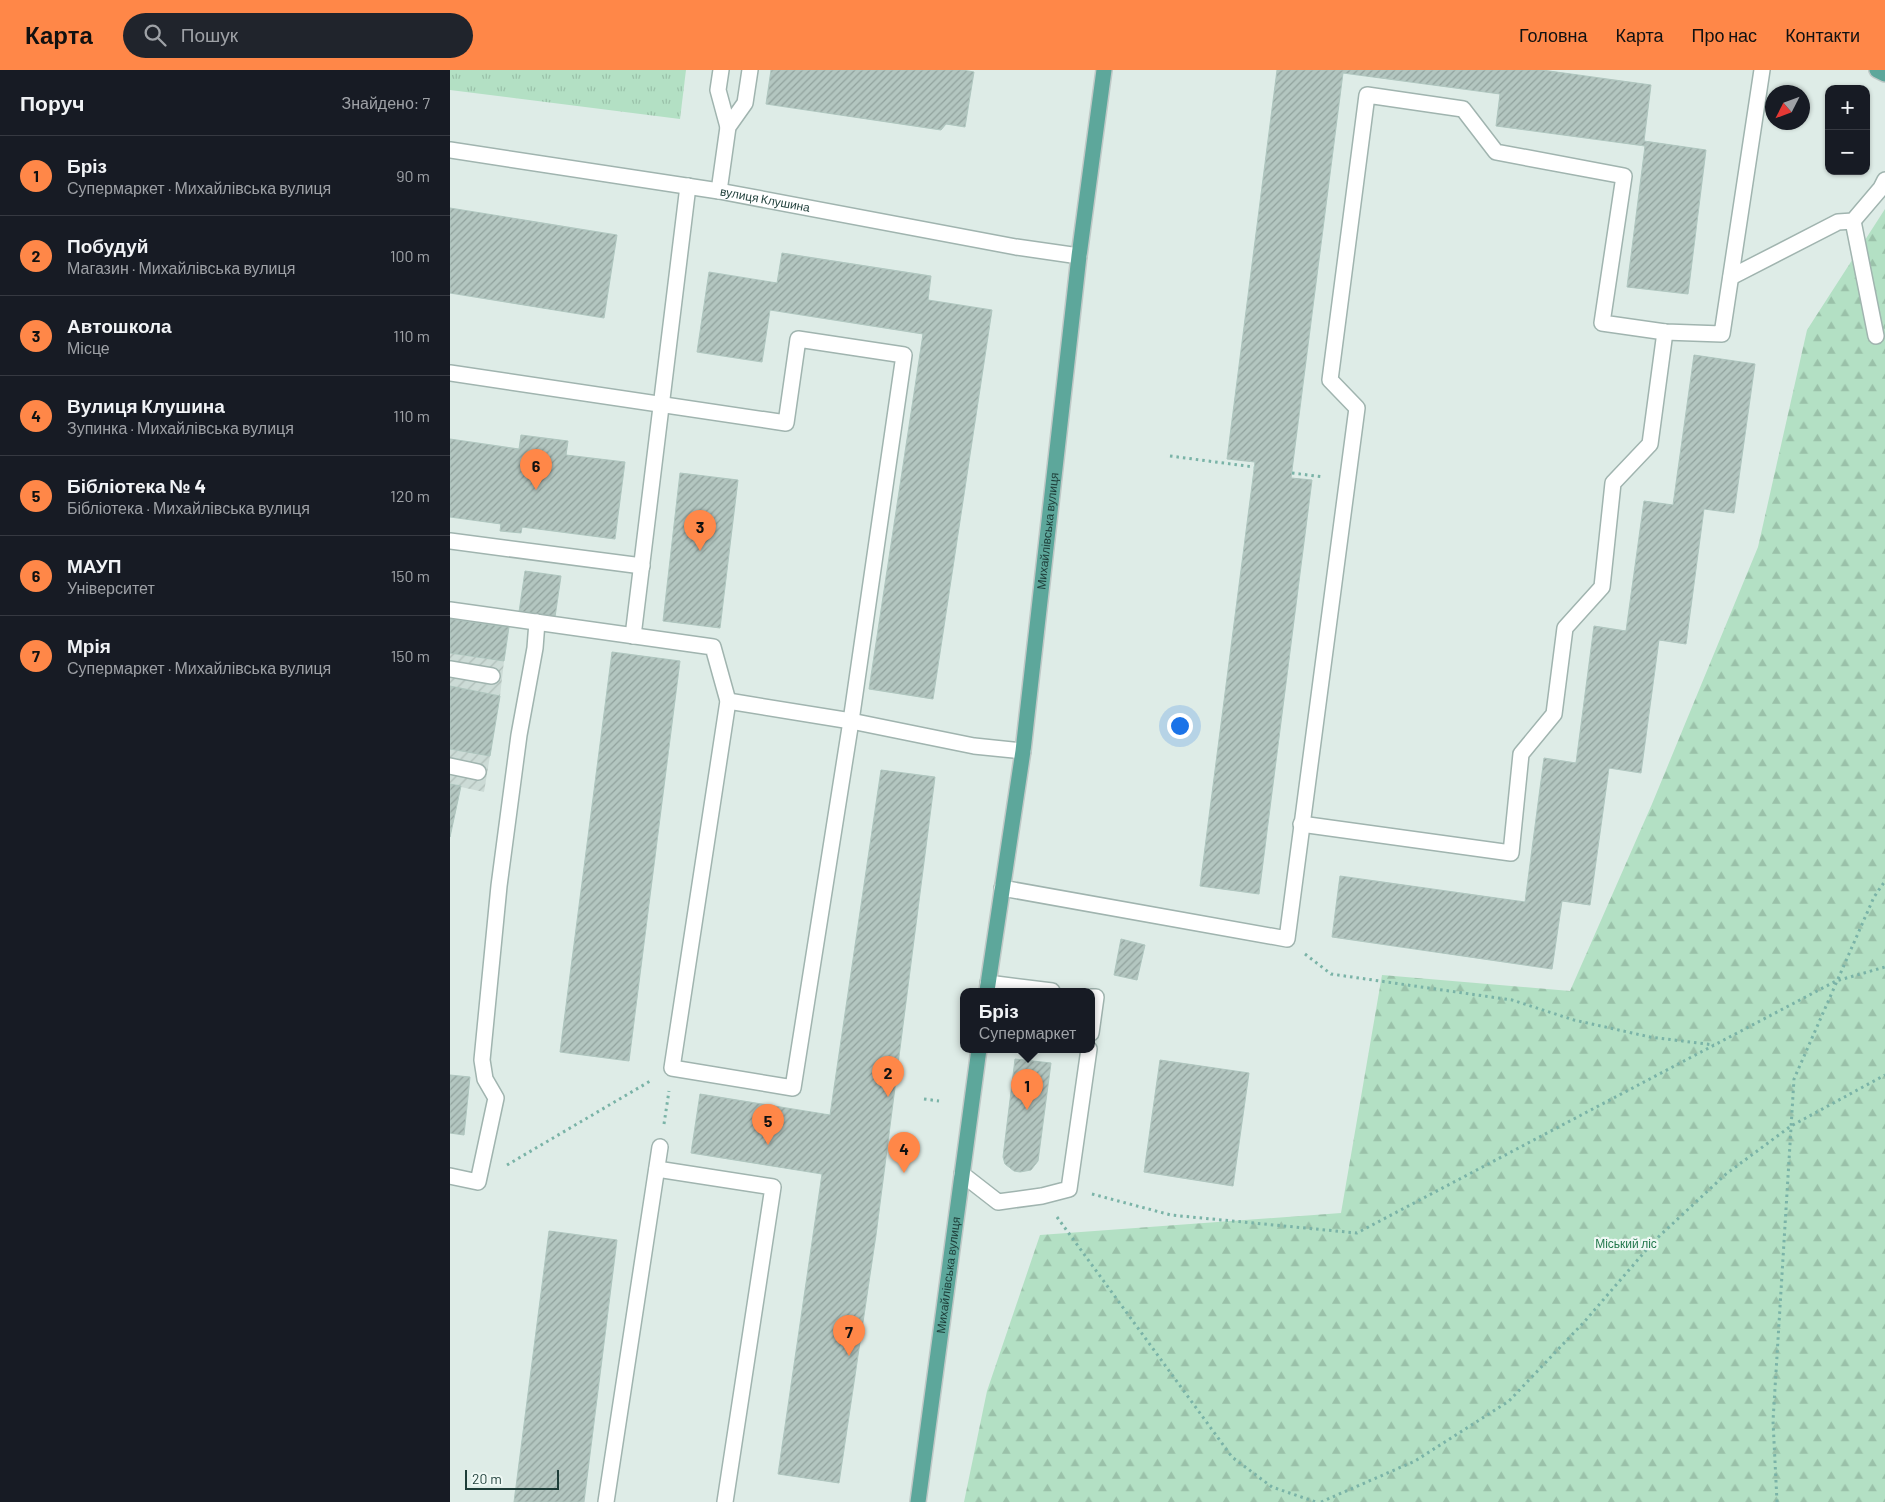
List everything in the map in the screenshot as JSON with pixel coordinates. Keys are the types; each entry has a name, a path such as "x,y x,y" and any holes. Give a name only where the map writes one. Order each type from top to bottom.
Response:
{"main road":[{"name":"Михайлівська вулиця","path":"988,987 1024,751 1079,256 1104,70"},
{"path":"1876,70 1885,74"},
{"name":"Михайлівська вулиця","path":"918,1502 978,1053"}],"street":[{"path":"719,191 728,126 718,90 721,70"},
{"path":"728,126 745,103 750,70"},
{"path":"1002,888 1287,939 1357,408 1330,380 1367,95 1463,109 1496,152 1624,176 1602,323 1665,332 1722,334 1762,70"},
{"name":"вулиця Клушина","path":"450,150 719,191 1016,247 1079,256"},
{"path":"1731,277 1838,222 1854,221 1881,188 1885,180"},
{"path":"633,636 688,186"},
{"path":"1854,221 1876,336"},
{"path":"1301,824 1510,853 1521,754 1554,714 1566,628 1602,587 1614,483 1650,444 1665,332"},
{"path":"450,373 786,424 798,339 904,355 793,1088 672,1068 728,700 713,647 450,610"},
{"path":"450,541 642,566"},
{"path":"450,1176 478,1182 496,1098 485,1079 482,1060 499,886 519,735 535,648 537,622"},
{"path":"450,669 492,676"},
{"path":"728,700 850,721 974,746 1024,751"},
{"path":"450,766 478,772"},
{"path":"988,987 1004,988"},
{"path":"962,1174 998,1202 1042,1196 1070,1189 1088,1053"},
{"path":"606,1502 660,1147"},
{"path":"657,1169 773,1187 728,1502"}],"path":[{"path":"1170,456 1254,467"},
{"path":"1292,473 1347,480"},
{"path":"1777,1502 1773,1421 1794,1079 1874,897 1885,881"},
{"path":"1287,939 1331,974 1512,1000 1574,1020 1650,1037 1715,1045"},
{"path":"1070,1189 1171,1215 1357,1233 1836,981 1885,966"},
{"path":"478,1182 672,1068"},
{"path":"660,1147 672,1068"},
{"path":"1321,1502 1415,1461 1509,1402 1585,1321 1654,1241 1726,1174 1791,1126 1885,1076"},
{"path":"924,1098 939,1101"},
{"path":"1042,1196 1232,1457 1272,1486 1316,1502"}],"shaded area":[{"path":"450,619 504,661 484,792 461,787 450,837"}],"green space":[{"path":"450,70 686,70 680,119 450,90"},
{"name":"Міський ліс","path":"1885,209 1885,1502 964,1502 987,1391 1040,1235 1341,1213 1382,975 1570,991 1652,804 1758,547 1807,330"}],"building":[{"path":"771,70 963,70 974,72 965,127 946,124 941,130 766,104"},
{"path":"1277,70 1542,70 1651,85 1644,141 1706,150 1688,294 1627,287 1645,146 1496,126 1500,94 1343,73 1291,478 1312,480 1259,894 1200,886 1255,462 1227,459"},
{"path":"450,208 617,235 604,318 450,293"},
{"path":"782,253 931,276 928,300 992,310 933,699 869,689 923,334 770,310 762,362 697,352 709,272 777,283"},
{"path":"1694,355 1755,364 1734,513 1704,509 1686,644 1659,640 1641,773 1609,768 1590,905 1562,901 1552,969 1332,937 1340,876 1525,902 1544,758 1576,763 1594,626 1626,631 1644,501 1673,505"},
{"path":"521,435 568,441 566,455 625,462 615,539 522,527 521,533 500,531 501,524 450,517 450,439 519,449"},
{"path":"680,473 738,480 720,628 663,621"},
{"path":"525,571 561,576 555,617 519,612"},
{"path":"450,619 509,627 504,661 450,653"},
{"path":"612,652 680,661 629,1061 560,1052"},
{"path":"450,686 500,696 490,756 450,749"},
{"path":"881,770 935,777 876,1235 839,1483 778,1474 822,1174 691,1153 700,1094 830,1115"},
{"path":"450,784 461,786 450,837"},
{"path":"1121,939 1145,945 1137,980 1114,975"},
{"path":"1015,1059 1051,1063 1038,1161 1031,1170 1020,1172 1014,1171 1005,1164 1003,1157"},
{"path":"1160,1060 1249,1073 1233,1186 1144,1172"},
{"path":"450,1075 470,1077 464,1135 450,1133"},
{"path":"549,1231 617,1240 584,1502 514,1502"}],"place":[{"name":"МАУП","path":"536,490"},
{"name":"Автошкола","path":"700,551"},
{"name":"Побудуй","path":"888,1097"},
{"name":"Бріз","path":"1027,1110"},
{"name":"Бібліотека № 4","path":"768,1145"},
{"name":"Вулиця Клушина","path":"904,1173"},
{"name":"Мрія","path":"849,1356"}]}
